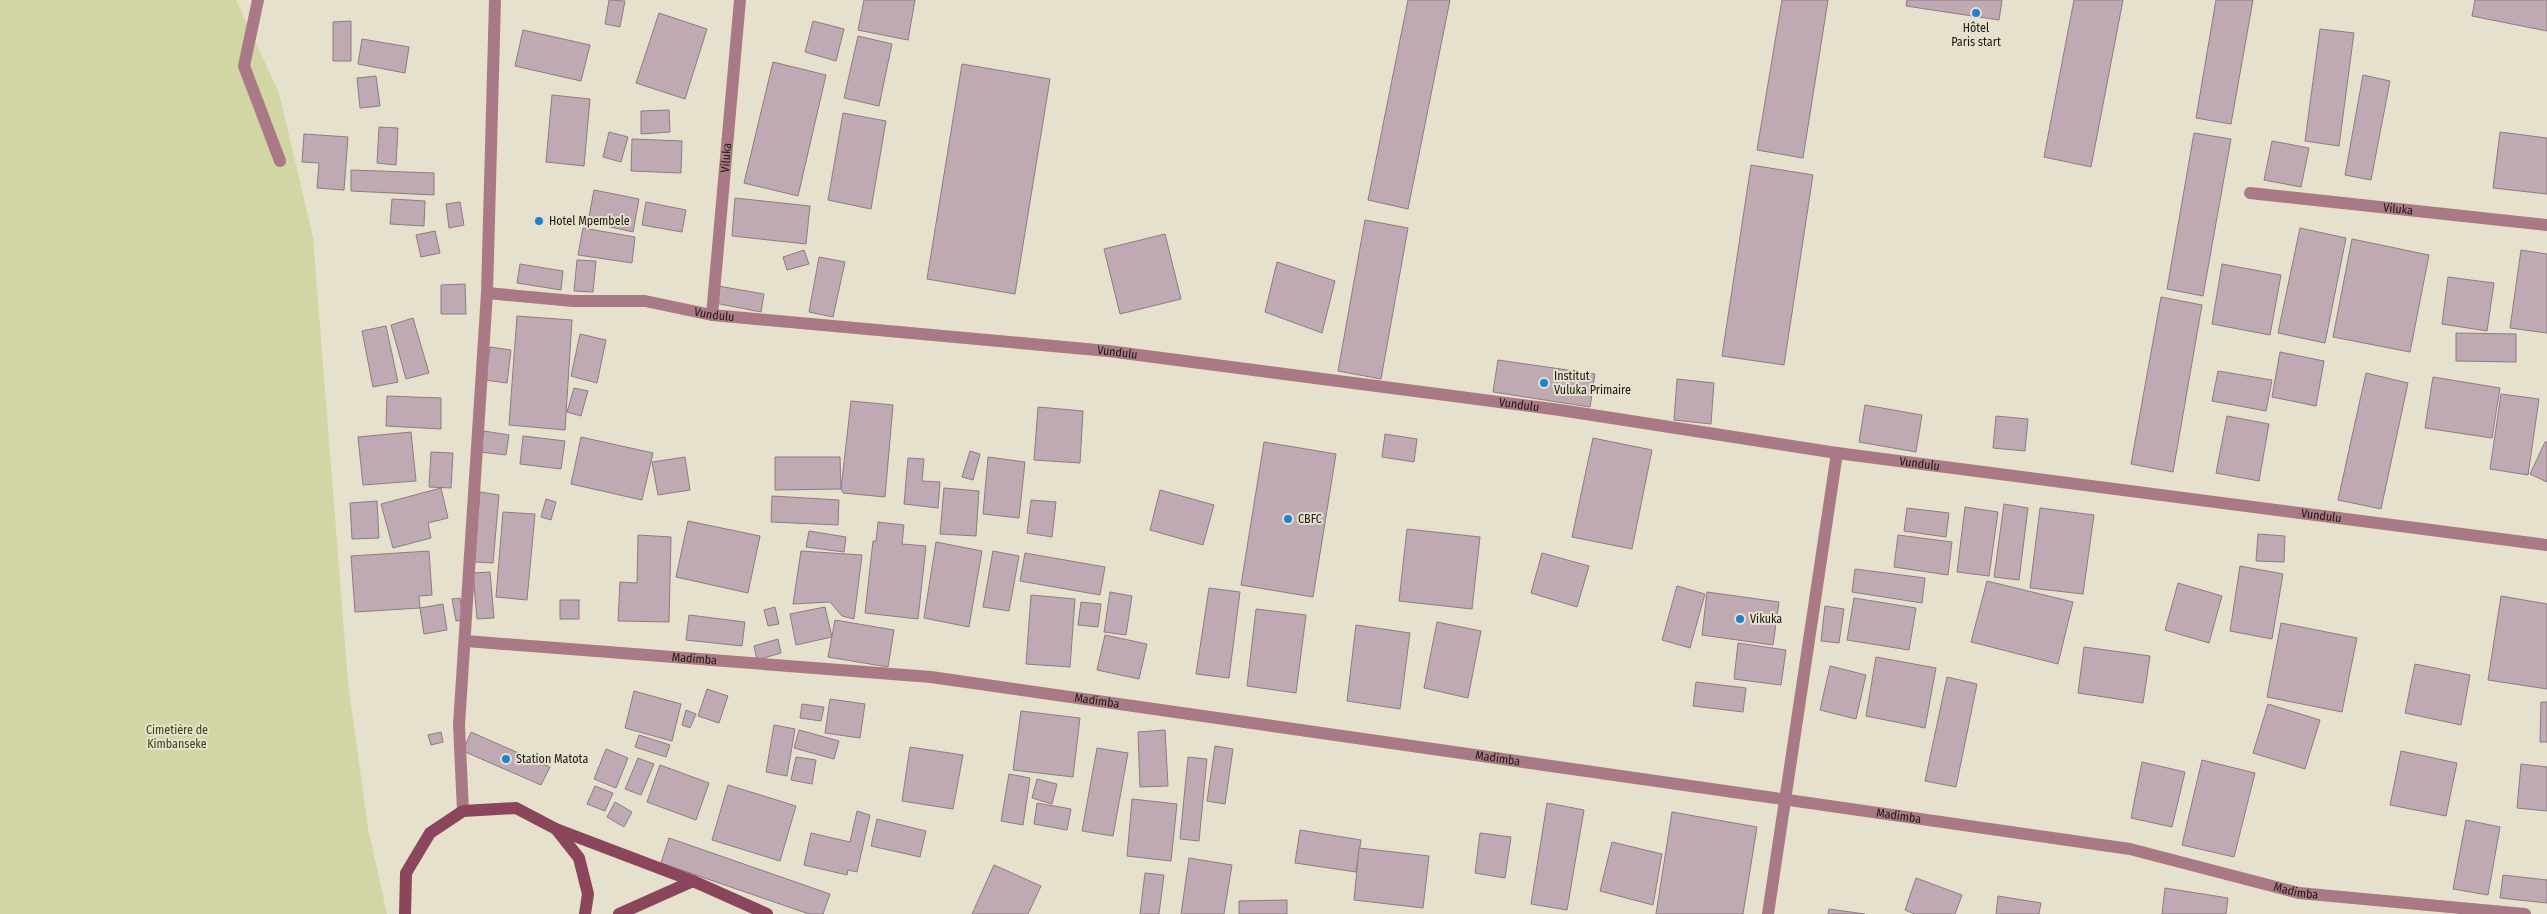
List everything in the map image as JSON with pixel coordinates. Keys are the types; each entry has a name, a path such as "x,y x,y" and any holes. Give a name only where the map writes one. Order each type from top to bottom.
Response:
{"street":[{"path":"258,0 244,66 280,161"},
{"path":"463,811 459,725 466,641 487,293 495,0"},
{"name":"Viluka","path":"712,315 740,0"},
{"name":"Viluka","path":"2250,193 2547,225"},
{"name":"Vundulu","path":"487,293 573,302 645,301 712,315 1108,351 1560,410 1836,453 2547,545"},
{"path":"1768,914 1836,453"},
{"name":"Madimba","path":"466,641 931,677 1637,780 1785,799 2130,849 2299,893 2524,914"},
{"path":"405,914 406,873 430,833 463,811 516,808 556,829 693,881 767,914"},
{"path":"556,829 579,858 588,894 585,914"},
{"path":"619,914 693,881"}],"green space":[{"name":"Cimetière de Kimbanseke","path":"0,0 236,0 279,93 313,237 348,682 368,828 387,914 0,914"}],"building":[{"path":"609,0 625,1 620,27 605,24"},
{"path":"864,0 915,0 908,40 858,30"},
{"path":"1408,0 1450,0 1408,209 1368,200"},
{"path":"1782,0 1828,0 1803,158 1757,150"},
{"name":"Hôtel Paris start","path":"1907,0 2002,0 1999,20 1906,6"},
{"path":"2074,0 2123,0 2091,167 2044,157"},
{"path":"2216,0 2253,0 2231,124 2196,118"},
{"path":"2475,0 2547,0 2547,31 2472,16"},
{"path":"659,13 707,29 685,99 636,83"},
{"path":"351,21 351,61 333,61 333,22"},
{"path":"813,21 844,29 836,61 805,52"},
{"path":"2320,29 2354,33 2339,146 2305,141"},
{"path":"523,30 590,45 581,81 515,66"},
{"path":"858,36 892,44 879,106 844,98"},
{"path":"362,39 409,47 405,73 358,64"},
{"path":"773,62 826,75 798,196 744,183"},
{"path":"962,64 1050,79 1015,294 927,279"},
{"path":"2363,75 2390,81 2371,180 2345,175"},
{"path":"376,76 380,106 360,108 357,78"},
{"path":"552,95 590,99 584,166 546,162"},
{"path":"669,110 670,132 641,134 641,111"},
{"path":"843,113 886,121 871,209 828,200"},
{"path":"379,127 398,128 396,165 377,163"},
{"path":"609,132 628,137 621,162 603,157"},
{"path":"2500,132 2547,138 2547,194 2493,188"},
{"path":"2194,133 2231,139 2203,296 2167,289"},
{"path":"304,134 348,137 344,190 317,188 319,163 302,162"},
{"path":"632,139 682,141 681,173 631,171"},
{"path":"2272,141 2309,148 2301,187 2264,180"},
{"path":"1751,165 1813,175 1784,365 1722,356"},
{"path":"351,170 434,173 434,195 351,191"},
{"path":"594,190 639,199 633,232 588,222"},
{"path":"735,198 810,206 806,244 732,236"},
{"path":"392,199 425,201 424,226 390,224"},
{"path":"460,202 464,225 449,228 446,204"},
{"path":"646,202 686,210 682,232 642,225"},
{"path":"1365,220 1408,228 1381,379 1338,371"},
{"path":"583,228 635,237 632,263 578,255"},
{"path":"2300,228 2346,238 2325,343 2278,333"},
{"path":"435,231 440,253 421,257 416,235"},
{"path":"1165,234 1181,299 1120,314 1104,249"},
{"path":"2352,239 2429,255 2410,352 2333,337"},
{"path":"804,250 809,264 787,270 783,257"},
{"path":"2521,250 2547,254 2547,333 2510,328"},
{"path":"819,257 845,262 833,317 809,312"},
{"path":"577,260 596,261 593,292 574,291"},
{"path":"1277,262 1335,281 1322,333 1265,312"},
{"path":"520,264 563,271 561,290 517,283"},
{"path":"2222,264 2281,275 2270,335 2212,324"},
{"path":"2448,277 2494,283 2487,331 2442,324"},
{"path":"465,284 466,314 441,314 441,285"},
{"path":"718,286 764,294 761,312 715,303"},
{"path":"2161,297 2202,305 2173,472 2131,464"},
{"path":"517,316 572,320 565,430 509,425"},
{"path":"413,318 429,373 406,379 391,325"},
{"path":"386,326 398,382 373,387 362,331"},
{"path":"2456,333 2516,334 2516,362 2456,361"},
{"path":"580,334 606,340 597,383 571,376"},
{"path":"490,347 511,350 507,383 485,380"},
{"path":"2280,352 2324,361 2316,406 2272,397"},
{"name":"Institut Vuluka Primaire","path":"1498,360 1595,374 1590,407 1493,392"},
{"path":"2218,371 2272,380 2266,411 2212,401"},
{"path":"2366,373 2408,383 2381,509 2338,500"},
{"path":"2433,377 2500,388 2492,438 2425,428"},
{"path":"1677,379 1714,383 1711,424 1674,420"},
{"path":"574,388 588,391 581,416 567,412"},
{"path":"2501,394 2539,399 2528,475 2490,469"},
{"path":"387,396 441,398 441,429 386,426"},
{"path":"851,401 893,405 885,497 843,493 841,489"},
{"path":"1865,405 1922,415 1916,452 1859,442"},
{"path":"1038,407 1083,411 1080,463 1034,460"},
{"path":"1996,416 2028,419 2025,451 1993,448"},
{"path":"2227,416 2269,424 2259,481 2216,473"},
{"path":"484,431 509,435 506,455 480,452"},
{"path":"411,432 416,481 363,485 358,437"},
{"path":"1385,434 1417,439 1414,462 1382,457"},
{"path":"523,436 565,441 561,469 520,464"},
{"path":"581,437 653,453 642,500 571,484"},
{"path":"1593,438 1652,450 1632,549 1572,537"},
{"name":"CBFC","path":"1264,442 1336,454 1313,597 1241,585"},
{"path":"2545,442 2547,442 2547,482 2530,474"},
{"path":"970,451 980,454 973,480 962,477"},
{"path":"431,452 453,453 451,488 429,487"},
{"path":"685,457 690,490 658,495 652,462"},
{"path":"775,457 840,457 841,489 775,490"},
{"path":"988,457 1025,462 1019,518 983,514"},
{"path":"908,458 924,459 922,481 940,482 938,508 904,504"},
{"path":"441,488 448,518 428,523 431,538 393,548 381,504"},
{"path":"944,488 979,491 976,536 940,534"},
{"path":"1160,490 1214,505 1203,545 1150,530"},
{"path":"480,492 499,495 493,563 474,562"},
{"path":"772,496 839,500 838,525 771,522"},
{"path":"546,499 556,502 551,520 541,517"},
{"path":"1031,500 1056,502 1052,537 1027,533"},
{"path":"377,501 379,538 352,539 350,503"},
{"path":"2004,504 2028,508 2019,580 1994,577"},
{"path":"1965,507 1998,512 1989,576 1957,572"},
{"path":"1907,508 1949,513 1946,537 1904,531"},
{"path":"2040,508 2094,515 2083,594 2030,588"},
{"path":"503,512 535,514 527,600 496,597"},
{"path":"688,521 760,536 748,593 676,577"},
{"path":"878,522 904,525 902,544 926,546 918,619 865,613 873,541 876,541"},
{"path":"1407,529 1480,537 1472,609 1399,601"},
{"path":"809,531 846,537 844,552 806,547"},
{"path":"2258,534 2285,536 2284,562 2256,561"},
{"path":"638,535 671,537 669,622 618,621 620,582 637,583"},
{"path":"1898,535 1952,542 1948,575 1894,567"},
{"path":"936,542 982,551 969,627 924,618"},
{"path":"429,551 432,595 419,596 420,608 355,612 351,556"},
{"path":"801,551 862,555 854,619 842,616 830,602 793,604"},
{"path":"993,551 1019,556 1009,611 983,607"},
{"path":"1025,553 1105,567 1100,595 1020,581"},
{"path":"1542,553 1589,566 1577,607 1531,593"},
{"path":"2240,566 2283,574 2272,639 2230,631"},
{"path":"1855,569 1925,578 1922,603 1852,592"},
{"path":"490,572 494,618 477,619 473,573"},
{"path":"1987,581 2073,602 2058,664 1971,642"},
{"path":"2178,583 2222,596 2209,643 2165,630"},
{"path":"1677,586 1705,594 1690,648 1662,640"},
{"path":"1209,588 1240,592 1229,678 1196,674"},
{"path":"1110,592 1132,596 1126,635 1104,632"},
{"name":"Vikuka","path":"1707,592 1779,602 1773,645 1702,635"},
{"path":"1031,595 1075,599 1070,667 1026,664"},
{"path":"2501,596 2547,604 2547,689 2488,680"},
{"path":"460,598 463,620 456,621 452,599"},
{"path":"1854,598 1916,608 1909,650 1847,640"},
{"path":"560,600 579,600 579,619 560,619"},
{"path":"1081,602 1101,604 1098,627 1078,625"},
{"path":"443,604 447,630 424,634 420,608"},
{"path":"1825,606 1844,609 1839,643 1821,641"},
{"path":"775,607 779,624 768,626 764,610"},
{"path":"825,607 832,637 796,645 790,614"},
{"path":"1256,609 1306,615 1296,693 1247,686"},
{"path":"689,615 745,622 742,646 686,640"},
{"path":"835,620 894,630 888,667 828,657"},
{"path":"1437,622 1481,631 1468,698 1424,688"},
{"path":"2281,623 2357,638 2342,712 2267,697"},
{"path":"1356,625 1410,633 1400,709 1347,701"},
{"path":"1105,635 1147,644 1139,679 1097,670"},
{"path":"778,639 781,653 757,660 754,646"},
{"path":"1738,643 1786,650 1781,685 1734,679"},
{"path":"2084,647 2150,656 2143,703 2078,693"},
{"path":"1876,657 1936,668 1925,728 1866,716"},
{"path":"2415,664 2470,675 2461,725 2405,713"},
{"path":"1830,666 1866,675 1856,719 1820,710"},
{"path":"1947,677 1977,684 1956,787 1925,781"},
{"path":"1696,682 1746,688 1743,712 1693,706"},
{"path":"707,689 728,696 719,723 698,716"},
{"path":"634,691 681,704 672,741 625,728"},
{"path":"830,699 865,704 860,738 825,733"},
{"path":"2541,702 2547,702 2547,742 2540,742"},
{"path":"802,704 824,707 821,721 800,718"},
{"path":"2268,704 2320,720 2305,769 2253,753"},
{"path":"686,710 696,714 690,728 682,725"},
{"path":"1021,711 1080,718 1073,777 1013,770"},
{"path":"774,725 795,729 787,776 766,772"},
{"path":"799,730 839,741 834,759 794,748"},
{"path":"1165,730 1168,786 1140,787 1138,732"},
{"path":"441,732 443,742 431,745 428,735"},
{"name":"Station Matota","path":"471,732 550,767 541,785 463,751"},
{"path":"639,735 670,745 666,757 635,747"},
{"path":"1215,746 1233,749 1225,804 1207,801"},
{"path":"910,747 963,755 953,809 902,801"},
{"path":"1097,748 1128,753 1113,836 1082,831"},
{"path":"606,749 628,758 616,788 594,779"},
{"path":"2401,751 2457,763 2446,816 2390,805"},
{"path":"796,757 816,760 812,784 791,780"},
{"path":"1188,757 1207,759 1199,841 1180,839"},
{"path":"638,758 654,764 641,795 625,789"},
{"path":"2202,760 2255,773 2234,857 2182,845"},
{"path":"2142,762 2185,772 2172,827 2131,818"},
{"path":"2521,764 2547,767 2547,811 2517,808"},
{"path":"660,765 709,783 696,820 647,802"},
{"path":"1009,774 1030,778 1023,825 1001,821"},
{"path":"1037,779 1057,784 1052,804 1032,798"},
{"path":"728,785 796,806 780,861 712,840"},
{"path":"595,786 613,793 605,811 587,804"},
{"path":"1132,799 1177,804 1171,861 1127,856"},
{"path":"615,802 632,812 624,827 607,817"},
{"path":"1037,803 1071,809 1067,830 1034,824"},
{"path":"1547,803 1584,810 1567,910 1531,904"},
{"path":"857,811 870,815 857,872 848,870 847,875 804,865 811,833 850,842"},
{"path":"1672,812 1757,827 1743,914 1656,914"},
{"path":"877,819 926,831 920,857 871,846"},
{"path":"2466,820 2500,827 2488,895 2453,889"},
{"path":"1300,830 1361,840 1356,872 1295,863"},
{"path":"1480,833 1511,837 1505,878 1475,873"},
{"path":"669,838 830,894 823,914 809,914 661,863"},
{"path":"1612,842 1662,854 1653,905 1600,891"},
{"path":"1359,848 1429,856 1423,908 1354,900"},
{"path":"1189,858 1232,865 1224,914 1181,914"},
{"path":"994,865 1041,886 1028,914 972,914"},
{"path":"1145,873 1164,875 1159,914 1140,914"},
{"path":"2503,875 2547,880 2547,903 2500,898"},
{"path":"1916,878 1962,895 1955,914 1915,914 1905,910"},
{"path":"2165,888 2228,898 2226,914 2162,914"},
{"path":"1998,896 2041,903 2039,914 1996,914"},
{"path":"1287,900 1287,914 1239,914 1239,901"},
{"path":"1829,909 1865,914 1828,914"}],"place":[{"name":"Hôtel Paris start","path":"1976,13"},
{"name":"Hotel Mpembele","path":"539,221"},
{"name":"Institut Vuluka Primaire","path":"1544,383"},
{"name":"CBFC","path":"1288,519"},
{"name":"Vikuka","path":"1740,619"},
{"name":"Station Matota","path":"506,759"}]}
